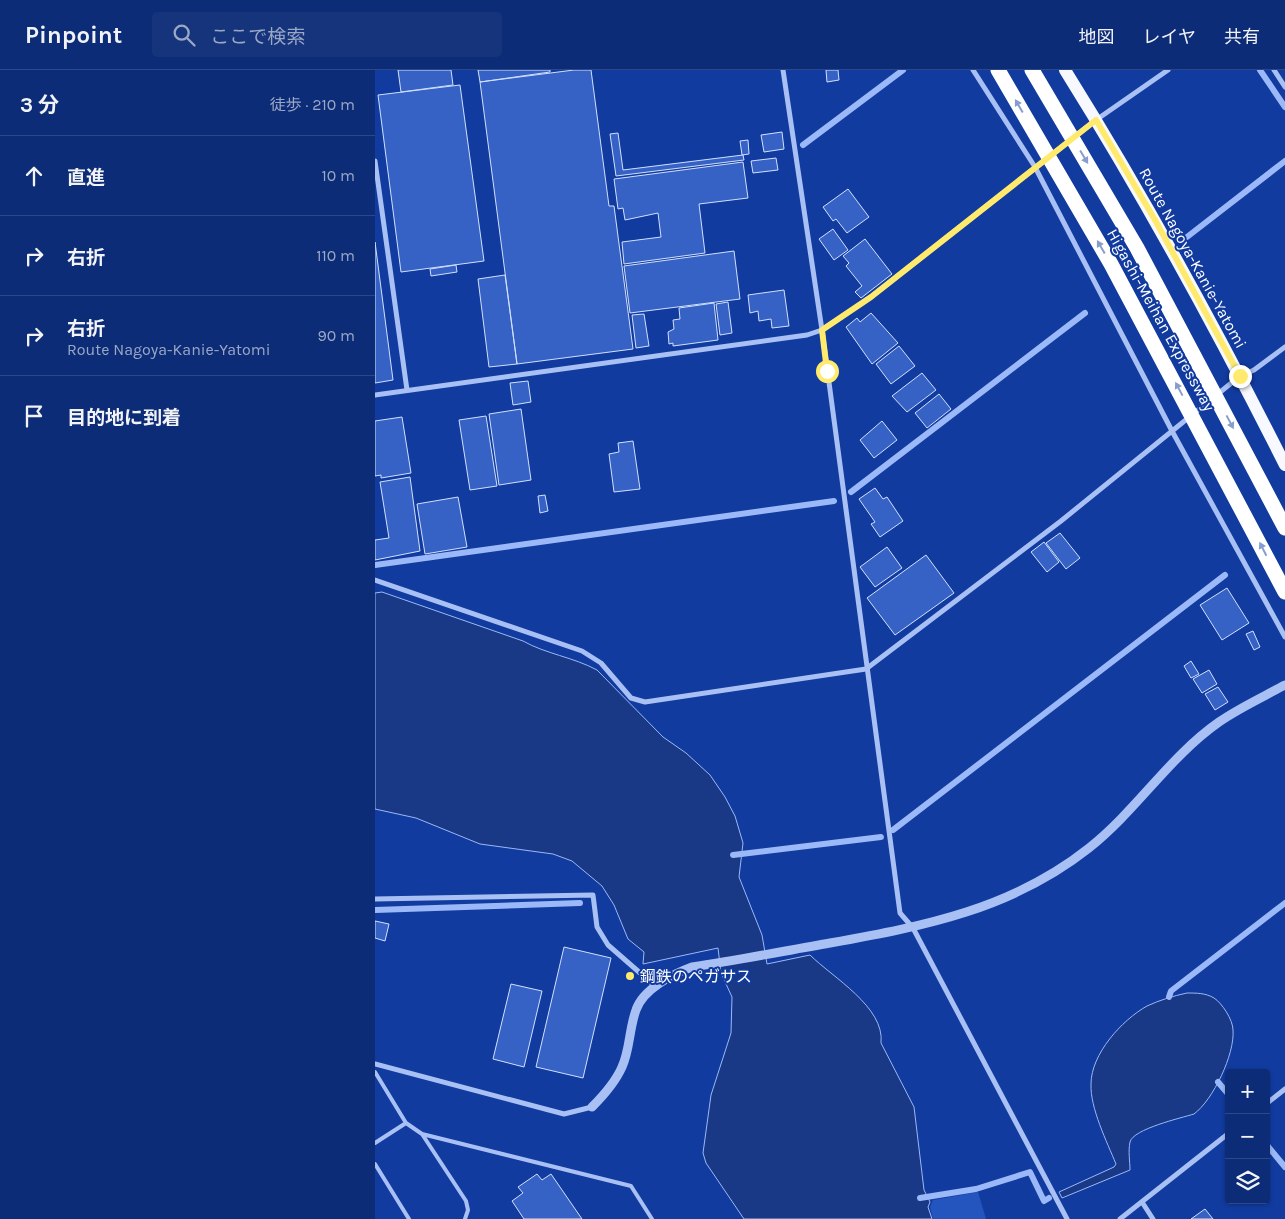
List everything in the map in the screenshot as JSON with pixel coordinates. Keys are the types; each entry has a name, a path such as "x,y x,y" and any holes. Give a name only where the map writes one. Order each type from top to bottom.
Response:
{"highway":[{"name":"Higashi-Meihan Expressway","path":"998,70 1111,264 1285,592"},
{"name":"Higashi-Meihan Expressway","path":"1032,70 1137,248 1285,528"}],"main road":[{"name":"Route Nagoya-Kanie-Yatomi","path":"1065,70 1155,220 1240,376 1285,465"}],"street":[{"path":"783,70 822,330 900,913 913,928 1067,1219"},
{"path":"973,70 1035,167 1172,431 1285,637"},
{"path":"375,395 807,335 822,330 871,297 1096,120 1168,70"},
{"path":"1274,70 1285,87"},
{"path":"375,161 407,390"},
{"path":"375,580 582,651 601,663 631,698 645,702 866,669 1061,521 1240,376 1254,370 1285,346"},
{"path":"375,1064 564,1114 592,1107 609,1090 623,1067 636,1009 655,986 673,974 693,966 913,928 969,913 1011,897 1089,849 1124,818 1169,766 1219,722 1285,685"},
{"path":"375,900 593,896 597,928 608,945 655,986"},
{"path":"1270,1101 1285,1089"},
{"path":"1120,1219 1225,1136"},
{"path":"1142,1202 1153,1219"}],"lane":[{"path":"375,1072 406,1123 422,1134 631,1186 652,1219"},
{"path":"375,1143 406,1123"},
{"path":"422,1134 466,1200 468,1210 465,1219"},
{"path":"375,1164 409,1219"}],"shaded area":[{"path":"382,592 523,641 597,670 663,737 686,753 710,775 735,816 743,843 739,877 762,935 767,964 810,955 855,994 875,1017 880,1030 881,1043 914,1107 924,1190 930,1202 928,1207 932,1219 744,1219 706,1163 703,1153 711,1095 731,1033 732,997 721,973 718,948 643,964 644,952 628,939 614,905 602,886 572,861 553,854 480,844 416,818 375,809 375,593"},
{"path":"1187,993 1204,994 1214,998 1226,1012 1233,1026 1233,1040 1227,1063 1215,1088 1194,1114 1148,1128 1133,1137 1129,1145 1130,1170 1062,1198 1059,1192 1114,1167 1116,1164 1100,1125 1091,1093 1092,1073 1102,1050 1118,1029 1137,1012 1157,1002"},
{"path":"978,1192 986,1219 933,1219 930,1207 933,1200"}],"building":[{"path":"398,70 451,70 453,85 401,92"},
{"path":"478,70 550,70 550,72 480,82"},
{"path":"574,70 591,70 609,206 614,206 633,349 517,364 480,82"},
{"path":"826,70 838,70 839,80 827,82"},
{"path":"460,85 484,261 401,272 378,95"},
{"path":"782,132 784,149 764,152 761,135"},
{"path":"618,133 623,170 743,155 744,160 616,176 610,134"},
{"path":"748,140 749,154 742,155 740,141"},
{"path":"776,158 778,170 753,173 751,161"},
{"path":"743,162 748,198 699,204 705,253 624,264 622,242 661,237 658,213 625,220 623,208 618,209 614,179"},
{"path":"848,189 869,217 847,233 836,219 833,221 823,207"},
{"path":"833,229 848,250 834,260 819,239"},
{"path":"865,239 892,274 861,298 855,292 862,286 846,266 849,263 843,256"},
{"path":"375,242 393,380 375,383"},
{"path":"734,251 740,299 630,313 624,266"},
{"path":"456,265 457,272 431,276 430,269"},
{"path":"505,275 517,364 489,367 478,279"},
{"path":"784,290 789,326 772,328 771,319 759,321 758,311 750,313 748,295"},
{"path":"728,302 732,333 720,335 716,304"},
{"path":"714,303 718,340 673,346 673,343 669,344 668,332 674,329 673,320 680,319 679,308"},
{"path":"871,313 898,343 872,364 846,327 857,318 860,322"},
{"path":"644,314 649,346 636,348 632,315"},
{"path":"899,346 915,366 891,384 876,364"},
{"path":"922,373 936,390 907,412 892,396"},
{"path":"528,381 531,402 513,405 510,383"},
{"path":"939,394 951,409 927,428 915,413"},
{"path":"521,409 531,480 499,485 489,414"},
{"path":"486,416 497,486 470,490 459,420"},
{"path":"402,417 411,473 381,478 381,475 375,476 375,421"},
{"path":"882,421 897,440 874,458 860,440"},
{"path":"633,441 640,489 614,492 609,454 619,452 618,443"},
{"path":"410,477 420,551 375,560 375,540 389,538 380,482"},
{"path":"875,488 883,499 887,497 903,521 880,537 871,524 875,522 859,499"},
{"path":"545,495 548,511 540,513 538,496"},
{"path":"458,497 467,547 425,554 417,504"},
{"path":"1060,533 1080,558 1066,569 1046,543"},
{"path":"1044,542 1059,562 1047,572 1031,552"},
{"path":"887,547 902,568 875,587 860,567"},
{"path":"926,555 954,593 895,635 867,598"},
{"path":"1227,588 1249,623 1222,640 1200,605"},
{"path":"1253,631 1260,647 1254,650 1246,634"},
{"path":"1191,661 1199,674 1191,678 1184,666"},
{"path":"1209,670 1217,684 1202,693 1193,679"},
{"path":"1218,687 1228,702 1215,710 1205,694"},
{"path":"375,921 389,924 385,941 375,938"},
{"path":"564,947 611,958 583,1078 536,1067"},
{"path":"511,984 542,991 524,1067 493,1059"},
{"path":"537,1174 542,1180 551,1174 582,1219 524,1219 512,1201 523,1193 518,1187"},
{"path":"1205,1209 1213,1219 1191,1219"}],"waterway":[{"path":"803,145 903,70"},
{"path":"1260,70 1285,107"},
{"path":"1187,237 1285,161"},
{"path":"851,492 1085,313"},
{"path":"375,565 834,501"},
{"path":"893,830 1225,575"},
{"path":"733,855 881,837"},
{"path":"375,910 580,903"},
{"path":"1169,997 1171,991 1285,903"},
{"path":"1218,1082 1225,1090"},
{"path":"1270,1149 1285,1167"},
{"path":"920,1198 976,1189 1030,1172 1044,1201 1049,1198"}],"place":[{"name":"鋼鉄のペガサス","path":"630,976"}],"route":[{"path":"827,371 822,330 871,297 1096,120 1155,220 1240,376"}]}
